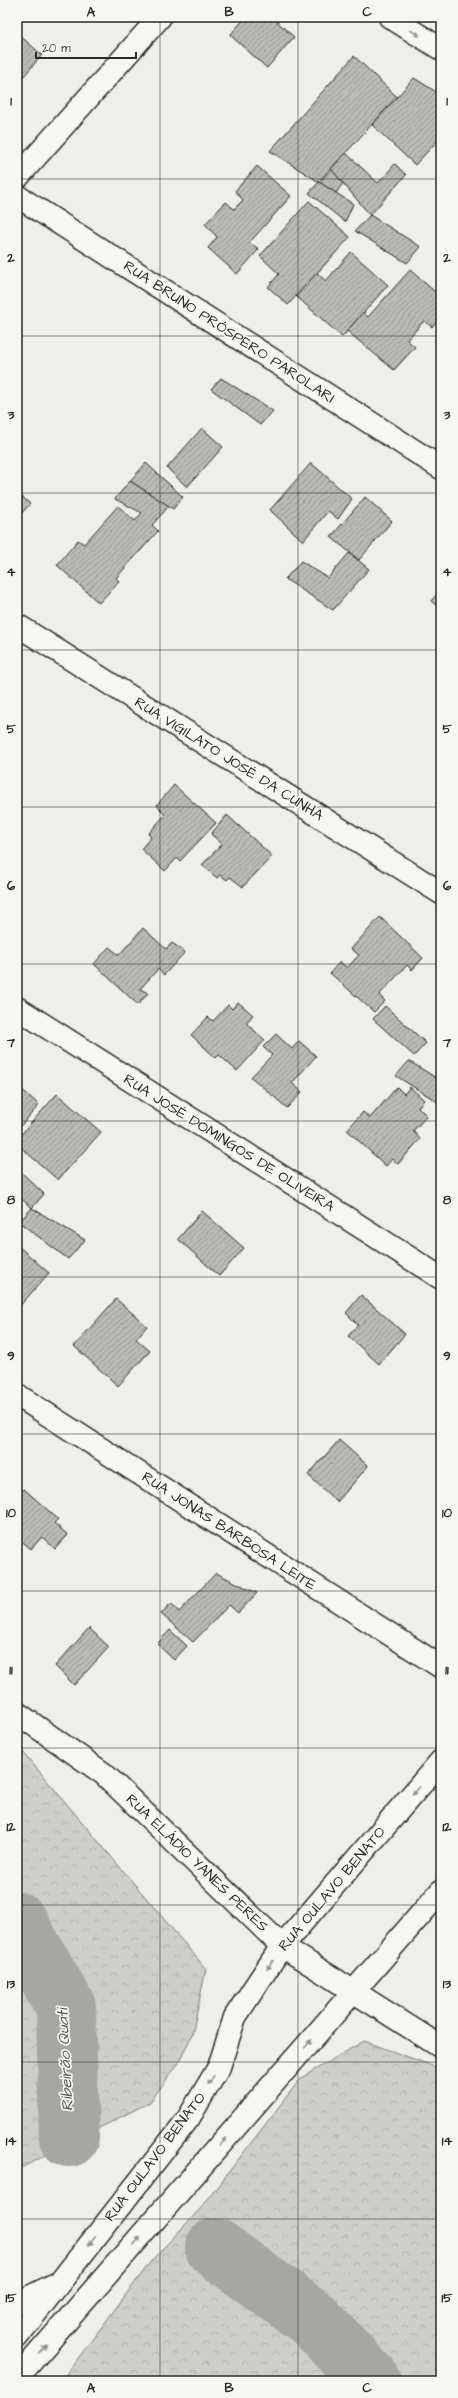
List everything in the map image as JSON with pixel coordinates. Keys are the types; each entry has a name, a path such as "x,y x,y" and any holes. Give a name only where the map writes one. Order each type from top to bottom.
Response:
{"street":[{"path":"17,178 160,17"},
{"path":"390,17 441,49"},
{"name":"RUA BRUNO PRÓSPERO PAROLARI","path":"17,196 441,468"},
{"name":"RUA VIGILATO JOSÉ DA CUNHA","path":"17,625 441,893"},
{"name":"RUA JOSÉ DOMINGOS DE OLIVEIRA","path":"17,1008 441,1278"},
{"name":"RUA JONAS BARBOSA LEITE","path":"17,1395 441,1667"},
{"name":"RUA ELÁDIO YANES PERES","path":"17,1713 104,1774 282,1946 441,2047"},
{"name":"RUA OULAVO BENATO","path":"17,2337 188,2118 219,2068 235,2017 282,1946 441,1761"},
{"path":"17,2378 441,1891"},
{"path":"17,2303 61,2281"}],"green space":[{"path":"17,1745 206,1969 192,2035 178,2064 150,2102 17,2170"},
{"path":"364,2041 441,2069 441,2381 61,2381 152,2260 201,2208 301,2078"}],"building":[{"path":"246,17 272,17 294,37 267,68 230,35"},
{"path":"17,33 42,55 17,84"},
{"path":"354,56 397,97 319,182 270,151"},
{"path":"414,78 441,95 441,137 415,165 372,125"},
{"path":"346,153 378,183 395,164 406,175 370,215 331,169"},
{"path":"257,166 291,196 249,243 259,249 237,274 208,248 217,237 205,224 226,202 234,209 243,200 235,191"},
{"path":"331,169 343,183 336,193 319,182"},
{"path":"319,182 353,204 345,222 309,193"},
{"path":"309,201 350,237 288,305 268,287 279,274 260,256"},
{"path":"370,215 421,247 407,263 355,231"},
{"path":"351,252 388,285 342,337 296,296 317,273 326,281"},
{"path":"410,270 441,297 441,317 432,327 424,321 407,340 415,347 394,370 347,331 363,312 368,317"},
{"path":"221,378 273,411 260,425 211,389"},
{"path":"202,428 223,447 187,487 167,468"},
{"path":"146,463 183,497 173,509 130,481"},
{"path":"311,463 352,499 338,519 328,511 303,541 270,510"},
{"path":"130,481 169,506 152,525 158,531 116,578 119,581 99,603 57,565 78,540 84,544 118,506 135,521 142,513 115,499"},
{"path":"17,492 30,504 17,518"},
{"path":"365,497 392,521 359,560 331,537"},
{"path":"349,553 369,569 333,610 285,579 301,561 328,578"},
{"path":"441,590 441,609 431,601"},
{"path":"174,785 216,823 180,861 177,858 165,871 141,849 151,837 148,834 165,815 157,805"},
{"path":"227,815 272,856 243,887 230,877 227,880 220,875 217,878 202,865 222,844 211,834"},
{"path":"380,917 423,958 412,970 407,965 379,995 385,1001 374,1012 330,973 340,962 347,968 359,955 351,949"},
{"path":"143,928 166,949 172,943 185,952 164,975 158,969 140,989 148,993 138,1005 94,964 109,947 119,955"},
{"path":"238,1002 253,1015 246,1023 265,1040 237,1071 219,1055 216,1058 191,1035 208,1017 213,1021 228,1005 232,1009"},
{"path":"385,1006 426,1043 414,1056 373,1019"},
{"path":"276,1034 292,1049 299,1041 316,1056 292,1083 302,1092 287,1108 251,1077 272,1055 263,1047"},
{"path":"409,1061 441,1081 441,1104 396,1076"},
{"path":"17,1085 39,1105 17,1130"},
{"path":"397,1087 404,1094 410,1087 424,1100 418,1107 427,1116 413,1131 420,1139 398,1164 392,1159 386,1166 347,1130 363,1112 370,1118"},
{"path":"57,1094 101,1132 58,1180 17,1144 17,1139"},
{"path":"17,1168 44,1194 32,1208 17,1195"},
{"path":"32,1208 85,1240 68,1259 19,1222"},
{"path":"202,1211 244,1248 219,1276 178,1239"},
{"path":"17,1245 49,1273 17,1309"},
{"path":"361,1295 405,1334 379,1364 348,1336 358,1325 346,1313"},
{"path":"116,1299 147,1326 136,1339 150,1351 118,1386 74,1346"},
{"path":"339,1440 368,1466 337,1502 308,1475"},
{"path":"24,1489 58,1519 54,1523 68,1535 55,1549 42,1537 31,1549 17,1537 17,1497"},
{"path":"216,1573 257,1593 238,1613 229,1605 193,1642 161,1614 171,1603 179,1612"},
{"path":"89,1628 109,1647 74,1685 55,1666"},
{"path":"170,1630 187,1646 174,1660 157,1644"}],"waterway":[{"name":"Ribeirão Quati","path":"17,1922 66,2007 69,2137"},
{"name":"Ribeirão Quati","path":"215,2248 313,2319 371,2381"}]}
